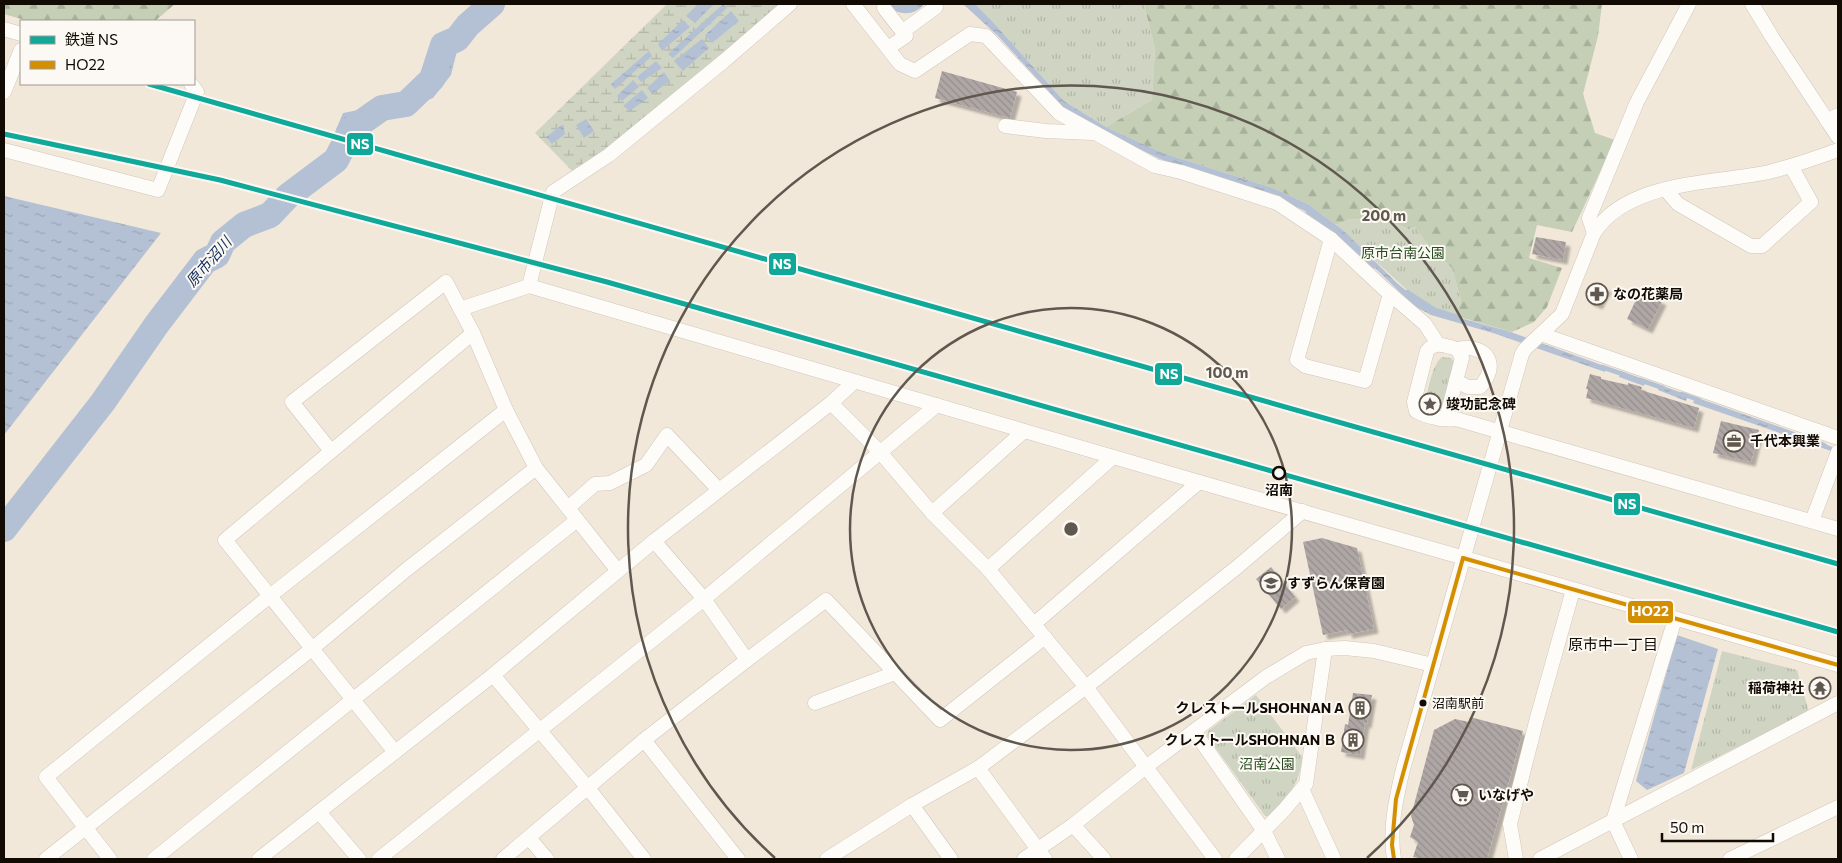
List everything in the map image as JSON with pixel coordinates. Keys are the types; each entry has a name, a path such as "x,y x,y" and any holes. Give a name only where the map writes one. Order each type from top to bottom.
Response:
{"street":[{"path":"529,286 553,192 609,155 790,4"},
{"path":"853,4 900,64 915,71 970,34 986,36 1059,114 1155,166 1180,172 1277,203 1331,239 1390,294 1426,324 1438,344"},
{"path":"1594,233 1589,218 1636,102 1689,4"},
{"path":"1752,4 1772,38 1833,118 1838,137"},
{"path":"888,48 907,37 936,7"},
{"path":"884,8 907,37"},
{"path":"4,29 20,34"},
{"path":"4,92 20,52"},
{"path":"4,150 158,190 197,92 192,85"},
{"path":"1005,126 1098,134"},
{"path":"1394,859 1392,845 1396,799 1522,354 1562,314 1594,233 1601,222 1612,212 1628,203 1666,190 1691,183 1768,172 1838,150"},
{"path":"1666,190 1678,204 1752,246 1762,246 1811,202 1790,166"},
{"path":"1331,239 1297,360 1305,366 1365,381 1390,294"},
{"path":"331,451 292,402 446,282 473,333 506,410 536,468 618,571"},
{"path":"460,309 529,286 1199,482 1838,665"},
{"path":"395,752 225,540 473,333"},
{"path":"1542,334 1838,438"},
{"path":"1456,381 1468,387 1480,387 1487,379 1491,368 1490,360 1485,353 1465,347 1457,349 1438,344 1434,345 1427,351 1414,402 1416,411 1448,415 1500,432 1838,529"},
{"path":"1448,415 1462,362 1457,349"},
{"path":"259,859 493,674 654,541 830,403 854,382"},
{"path":"830,403 880,452 932,513 988,568 1086,687 1215,859"},
{"path":"378,859 704,599 937,405"},
{"path":"110,859 84,829 46,777 270,595 506,410"},
{"path":"932,513 1024,431"},
{"path":"568,508 595,484 610,483 646,465 668,436 719,490"},
{"path":"1812,521 1836,456"},
{"path":"988,568 1114,457"},
{"path":"46,859 536,468"},
{"path":"1034,624 1199,482"},
{"path":"827,859 912,805 978,768 1086,687 1236,568 1304,511"},
{"path":"154,859 577,520"},
{"path":"654,541 704,599 747,660"},
{"path":"1516,859 1510,824 1573,590"},
{"path":"503,859 644,740 826,600 940,720 1045,637"},
{"path":"1631,859 1613,821 1674,619"},
{"path":"1024,859 1040,855 1073,824 1147,766 1266,677 1306,653 1325,649 1345,648 1374,651 1433,665"},
{"path":"1236,859 1284,810 1306,784 1325,649"},
{"path":"815,703 895,672"},
{"path":"493,674 588,788 644,859"},
{"path":"1540,859 1838,702"},
{"path":"1194,731 1264,831 1278,859"},
{"path":"644,740 738,859"},
{"path":"978,768 1040,855"},
{"path":"1302,788 1334,859"},
{"path":"912,805 951,859"},
{"path":"1730,859 1838,807"},
{"path":"319,812 359,859"},
{"path":"1073,824 1104,859"},
{"path":"529,838 547,859"}],"green space":[{"path":"4,4 175,4 156,20 25,20 4,14"},
{"path":"667,4 786,4 577,176 535,133"},
{"path":"975,4 1144,4 1155,49 1152,100 1106,127 1064,101"},
{"path":"1144,4 1602,4 1598,36 1583,94 1595,133 1615,140 1572,232 1537,225 1529,258 1562,268 1547,307 1534,322 1512,332 1456,316 1461,301 1452,268 1431,249 1415,227 1409,229 1386,220 1350,219 1336,225 1308,204 1273,188 1163,153 1106,127 1152,100 1155,49"},
{"name":"原市台南公園","path":"1350,219 1386,220 1409,229 1415,227 1431,249 1452,268 1461,301 1456,316 1434,311 1419,301 1336,225"},
{"path":"1442,357 1451,358 1455,363 1442,407 1433,409 1426,404 1427,393 1433,372"},
{"path":"1722,651 1797,670 1809,712 1691,770"},
{"name":"沼南公園","path":"1256,695 1303,758 1299,775 1292,790 1271,816 1265,816 1207,736 1208,731"}],"water":[{"path":"474,4 506,4 499,12 460,39 451,75 433,98 385,116 355,122 347,152 337,153 335,132 343,113 424,96 446,67 454,27"},
{"path":"698,4 714,4 695,23 686,16"},
{"path":"723,4 727,8 673,58 668,54"},
{"path":"890,4 924,4 913,12 901,13 892,10 888,6"},
{"path":"963,4 975,4 1064,101 1106,127 1163,153 1273,188 1308,204 1344,231 1397,283 1434,311 1508,331 1607,367 1605,372 1493,333 1431,315 1414,306 1341,235 1319,218 1270,194 1217,179 1160,159 1064,108 998,36"},
{"path":"731,11 739,21 712,43 705,35"},
{"path":"683,20 690,27 662,51 658,44"},
{"path":"702,39 709,48 683,71 674,61"},
{"path":"649,51 652,56 615,89 611,84"},
{"path":"656,61 662,68 641,82 637,77"},
{"path":"664,72 670,81 652,94 647,88"},
{"path":"633,80 639,87 622,101 617,96"},
{"path":"642,90 648,98 630,111 623,106"},
{"path":"586,119 594,131 584,138 576,125"},
{"path":"563,124 565,134 552,144 546,137"},
{"path":"4,196 161,233 4,435"},
{"path":"1621,371 1646,380 1644,386 1619,377"},
{"path":"1660,385 1688,395 1686,401 1658,390"},
{"path":"1695,397 1825,443 1827,445 1826,449 1693,403"},
{"path":"1677,635 1718,649 1684,773 1647,790 1636,781"}],"building":[{"path":"942,71 1017,92 1010,118 935,98"},
{"path":"1536,237 1566,242 1563,260 1532,254"},
{"path":"1596,283 1607,288 1598,305 1587,300"},
{"path":"1640,291 1662,301 1648,329 1627,319"},
{"path":"1590,374 1601,377 1601,379 1642,387 1641,390 1699,408 1694,428 1586,398"},
{"path":"1721,421 1759,430 1751,462 1713,453"},
{"path":"1322,538 1357,548 1374,629 1348,634 1347,630 1323,635 1303,542"},
{"path":"1271,567 1295,597 1281,609 1256,579"},
{"path":"1353,693 1372,695 1360,755 1341,752 1345,724 1348,725"},
{"path":"1470,717 1523,731 1487,859 1423,859 1413,857 1418,842 1410,837 1414,825 1411,816 1434,730 1455,719 1469,722"}],"waterway":[{"name":"原市沼川","path":"4,529 103,402 157,324 205,261 217,255 223,242 244,225 270,215 288,196 336,160 352,129 382,108 406,104 432,79 443,45 457,39 468,25 492,4"},
{"path":"1308,212 1338,233 1374,266"},
{"path":"1407,292 1435,310 1460,318"},
{"path":"1602,367 1625,375"},
{"path":"1640,380 1663,388"},
{"path":"1682,394 1699,400"},
{"path":"1821,445 1837,451"}],"rail line":[{"name":"NS","path":"153,85 1838,564"},
{"name":"NS","path":"4,134 220,180 607,282 1838,632"}],"transit line":[{"name":"HO22","path":"1463,558 1838,665"},
{"name":"HO22","path":"1394,859 1392,845 1396,799 1463,558"}],"place":[{"name":"なの花薬局","path":"1597,294"},
{"name":"竣功記念碑","path":"1430,404"},
{"name":"千代本興業","path":"1734,441"},
{"name":"沼南","path":"1279,473"},
{"name":"すずらん保育園","path":"1271,583"},
{"name":"稲荷神社","path":"1820,688"},
{"name":"沼南駅前","path":"1423,703"},
{"name":"クレストールSHOHNAN A","path":"1360,708"},
{"name":"クレストールSHOHNAN Ｂ","path":"1353,740"},
{"name":"いなげや","path":"1462,795"}],"district":[{"name":"原市中一丁目","path":"1613,645"}]}
